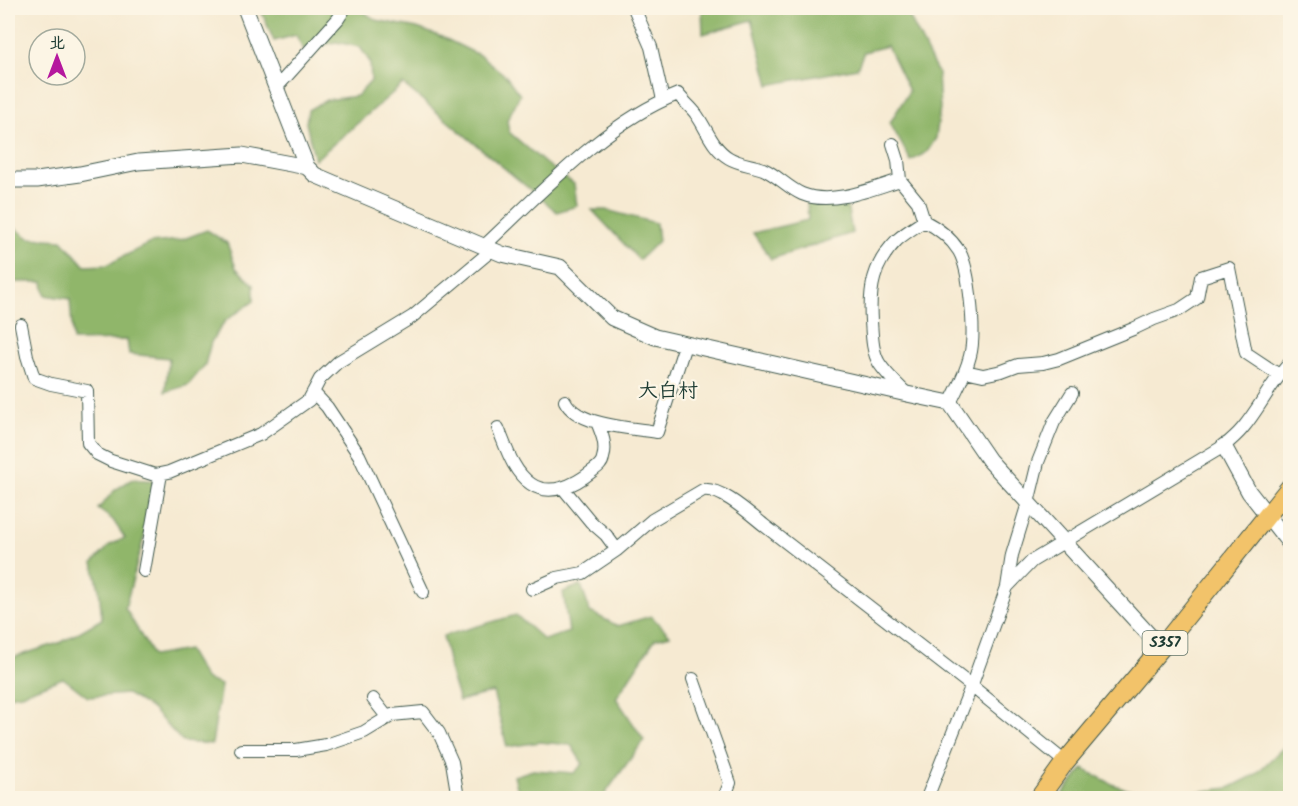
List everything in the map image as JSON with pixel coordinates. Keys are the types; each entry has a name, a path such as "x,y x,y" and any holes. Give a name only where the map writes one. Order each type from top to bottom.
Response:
{"main road":[{"name":"S357","path":"1038,798 1290,487"}],"street":[{"path":"245,8 307,167 315,176 488,249 560,267 612,318 655,337 950,403 989,460 1161,648"},
{"path":"276,88 338,19 345,8"},
{"path":"634,8 651,47 663,100"},
{"path":"21,325 34,378 87,391 88,443 97,454 111,461 155,475 169,472 261,434 309,400 320,379 338,362 412,317 488,249 584,153 628,121 663,100 678,94 695,113 717,150 730,159 765,170 803,195 816,198 836,198 900,180"},
{"path":"893,144 898,160 900,180 918,202 924,221 935,226 947,236 959,252 969,287 972,318 971,353 966,371 950,403"},
{"path":"8,180 37,180 138,162 242,155 307,167"},
{"path":"907,394 879,362 873,342 871,289 874,274 884,255 898,239 924,221"},
{"path":"966,371 983,375 1018,365 1043,363 1068,355 1179,310 1197,298 1201,277 1228,268 1246,353 1279,375"},
{"path":"565,401 568,408 597,422 657,432 685,345"},
{"path":"1007,587 1032,561 1224,446 1242,431 1279,375 1290,363"},
{"path":"313,392 327,407 359,455 423,592"},
{"path":"927,798 1007,587 1012,555 1038,462 1053,423 1072,393"},
{"path":"498,428 516,469 529,483 540,489 563,488 585,478 601,464 604,457 604,438 597,422"},
{"path":"1224,446 1249,492 1290,544"},
{"path":"144,571 161,474"},
{"path":"563,488 617,550"},
{"path":"532,589 557,578 583,573 617,550 652,520 703,490 710,489 732,501 765,526 1065,762"},
{"path":"693,679 730,783 727,798"},
{"path":"373,699 388,718"},
{"path":"241,750 296,750 326,745 364,732 393,715 423,712 439,733 452,762 458,798"}],"green space":[{"path":"260,8 358,8 376,20 417,28 481,56 506,76 520,95 507,120 509,132 546,164 574,184 577,206 557,212 403,84 315,160 306,123 308,110 326,100 357,96 371,81 370,62 360,47 336,42 303,49 296,35 274,41"},
{"path":"702,8 905,8 938,74 940,108 936,138 927,152 911,161 890,123 909,91 887,46 864,52 857,68 769,85 752,20 703,34"},
{"path":"843,199 848,210 852,233 771,259 753,233 808,220 807,202"},
{"path":"592,210 606,210 656,223 658,241 639,260"},
{"path":"8,223 29,238 62,240 85,266 107,265 150,243 181,240 207,230 227,243 236,268 254,285 254,301 225,321 211,342 205,365 188,385 165,392 169,358 129,354 127,340 73,341 70,299 45,295 43,282 8,282"},
{"path":"132,479 159,481 125,608 153,656 188,650 205,679 221,685 212,744 183,742 151,708 127,694 88,697 63,678 21,694 8,696 8,659 62,642 102,619 93,563 110,545 125,538 113,520 98,509 115,490"},
{"path":"581,585 590,612 618,626 651,616 670,635 655,639 616,698 644,740 602,798 520,798 514,776 533,770 574,773 583,764 571,745 540,742 507,747 493,692 459,701 443,636 516,615 544,640 569,632 563,592"},
{"path":"1290,741 1290,798 1059,798 1083,769 1114,785 1155,797 1229,788 1255,775"}],"district":[{"name":"大白村","path":"668,392"}]}
